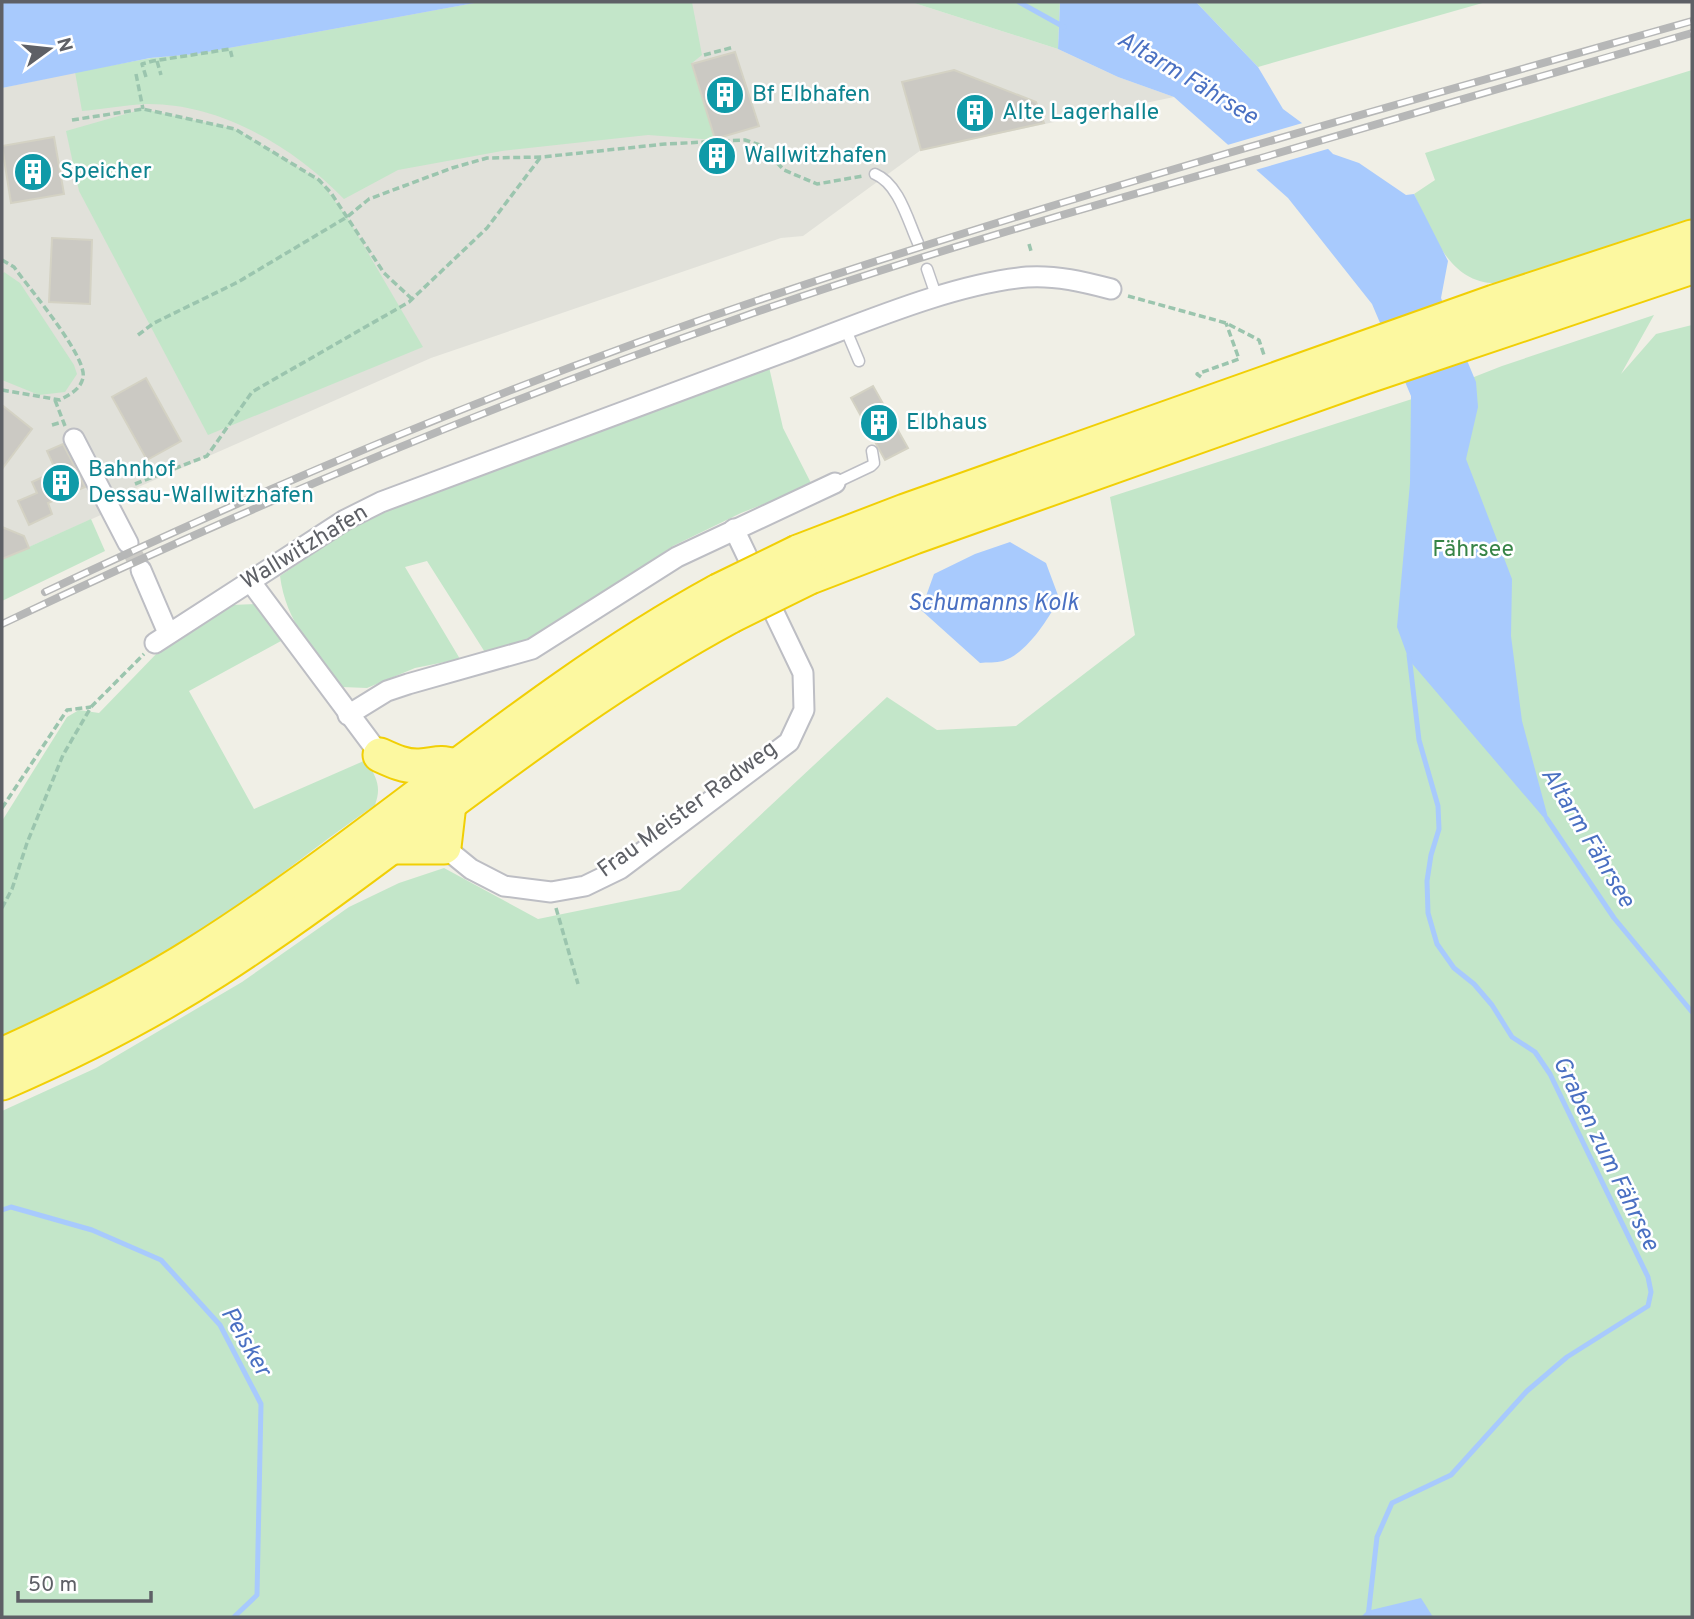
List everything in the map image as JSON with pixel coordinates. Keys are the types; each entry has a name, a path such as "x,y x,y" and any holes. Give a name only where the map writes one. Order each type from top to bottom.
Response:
{"highway":[{"path":"2,1055 104,1007 195,954 600,661 804,565 910,524 1498,316 1692,237"},
{"path":"1498,316 1692,267"},
{"path":"2,1083 93,1041 178,995 253,946 626,677 724,603"},
{"path":"380,755 400,764 421,766 439,761 455,766"},
{"path":"380,755 392,779 399,807"},
{"path":"390,846 444,847 449,804"}],"street":[{"name":"Wallwitzhafen","path":"162,638 345,520 381,502 846,330 1004,280 1030,277 1076,280 1111,289"},
{"path":"74,439 128,543"},
{"path":"348,715 387,691 532,649 556,637 646,575 734,529 835,483"},
{"path":"444,847 471,869 504,886 551,892 593,883 620,869 780,751 795,733 804,710 803,673 734,529"},
{"path":"141,570 162,638"},
{"path":"250,581 380,755"}],"lane":[{"path":"875,174 885,178 894,191 918,243"},
{"path":"927,269 937,299"},
{"path":"846,330 859,362"},
{"path":"835,483 871,466 874,463 872,451"}],"path":[{"path":"704,55 734,47"},
{"path":"146,77 142,64 230,49 232,57"},
{"path":"158,61 161,75"},
{"path":"136,74 143,109"},
{"path":"72,120 143,109 235,129 319,180 384,273 412,299"},
{"path":"138,335 154,323 238,282 346,217 369,200 391,189 487,158 542,157 627,147 744,140 760,145 784,170 817,184 875,174"},
{"path":"135,484 207,456 252,392 412,299 487,228 542,157"},
{"path":"1029,244 1031,251"},
{"path":"2,260 14,267 78,356 84,375 79,388 60,400 2,390"},
{"path":"1111,289 1226,323 1259,340 1264,355 1199,378 1197,373 1239,359 1226,323"},
{"path":"55,400 58,413"},
{"path":"52,425 62,422"},
{"path":"2,908 12,889 27,843 63,755 91,707 162,638"},
{"path":"2,808 67,710 91,707"},
{"path":"551,892 578,984"}],"shaded area":[{"name":"Wallwitzhafen","path":"480,2 911,2 1058,49 1118,77 1174,97 921,150 803,236 781,238 431,358 134,489 103,514 2,559 2,88 75,72"}],"green space":[{"path":"480,2 692,2 702,55 692,63 715,140 648,135 502,151 398,170 344,199 302,162 279,146 228,120 201,111 146,104 82,111 75,72 151,58 196,54"},
{"path":"911,2 1060,2 1058,49"},
{"path":"1196,2 1486,2 1258,67"},
{"path":"1692,70 1692,225 1501,283 1483,282 1468,276 1445,255 1414,194 1435,180 1425,153"},
{"path":"143,109 235,129 319,180 347,217 423,347 208,435 79,191 66,131"},
{"path":"4,272 20,283 74,365 77,374 65,392 39,395 2,380"},
{"path":"1654,315 1621,374 1656,334 1692,325 1692,1617 2,1617 2,1111 96,1068 242,982 349,907 399,883 444,868 538,919 680,890 887,697 937,730 1016,726 1135,635 1110,497 1446,388 1502,366"},
{"path":"769,367 783,428 812,485 741,513 673,546 528,644 488,657 427,561 405,567 460,659 415,668 367,688 342,687 295,622 283,593 280,576 347,530 380,512"},
{"path":"91,519 105,551 2,601 2,559"},
{"path":"257,604 281,641 189,691 254,809 366,760 377,782 375,805 236,907 180,944 92,993 2,1037 2,821 67,717 79,710 99,713 161,649 231,605"}],"water":[{"path":"2,2 480,2 196,54 150,58 2,88"},
{"name":"Fährsee","path":"1060,2 1196,2 1258,67 1283,109 1306,126 1333,154 1359,163 1406,195 1414,194 1448,261 1441,298 1476,382 1478,407 1466,459 1512,579 1511,636 1522,721 1550,825 1409,660 1397,627 1410,483 1411,396 1372,304 1288,198 1174,97 1118,77 1058,49"},
{"name":"Schumanns Kolk","path":"1010,542 1046,563 1059,598 1043,625 1020,651 1003,661 980,663 921,610 934,574 975,554"},
{"path":"1421,1598 1433,1617 1361,1617 1367,1611"}],"pier":[{"path":"1306,122 1331,148 1252,171 1224,146"}],"building":[{"name":"Bf Elbhafen","path":"735,52 759,126 715,139 692,64"},
{"name":"Alte Lagerhalle","path":"954,70 1036,102 1044,123 921,150 902,82"},
{"name":"Speicher","path":"54,137 64,194 11,203 2,146"},
{"path":"52,238 92,240 90,304 49,302"},
{"path":"146,378 181,441 147,460 112,397"},
{"name":"Elbhaus","path":"873,386 908,448 885,460 851,398"},
{"path":"2,405 32,429 2,469"},
{"name":"Bahnhof Dessau-Wallwitzhafen","path":"63,444 85,487 48,503 52,514 29,525 18,501 37,493 32,482 56,471 47,451"},
{"path":"2,527 24,536 29,548 2,559"}],"waterway":[{"name":"Altarm Fährsee","path":"1019,2 1064,27"},
{"name":"Graben zum Fährsee","path":"1368,1617 1377,1537 1392,1503 1451,1475 1527,1391 1567,1357 1648,1306 1651,1292 1648,1277 1550,1074 1535,1052 1512,1037 1492,1005 1474,984 1454,968 1437,944 1428,913 1427,881 1439,829 1438,806 1419,740 1409,655"},
{"name":"Altarm Fährsee","path":"1547,819 1614,918 1692,1012"},
{"name":"Peisker","path":"2,1210 11,1207 92,1230 161,1260 220,1325 261,1404 257,1595 234,1617"}],"tunnel":[{"path":"128,543 141,570"}],"railway":[{"path":"45,592 309,473 487,399 759,300 1107,189 1692,21"},
{"path":"2,624 184,540 368,460 554,386 742,317 1004,232 1692,33"}],"place":[{"name":"Bf Elbhafen","path":"725,95"},
{"name":"Alte Lagerhalle","path":"975,113"},
{"name":"Wallwitzhafen","path":"717,156"},
{"name":"Speicher","path":"33,172"},
{"name":"Elbhaus","path":"879,423"},
{"name":"Bahnhof Dessau-Wallwitzhafen","path":"61,483"}]}
